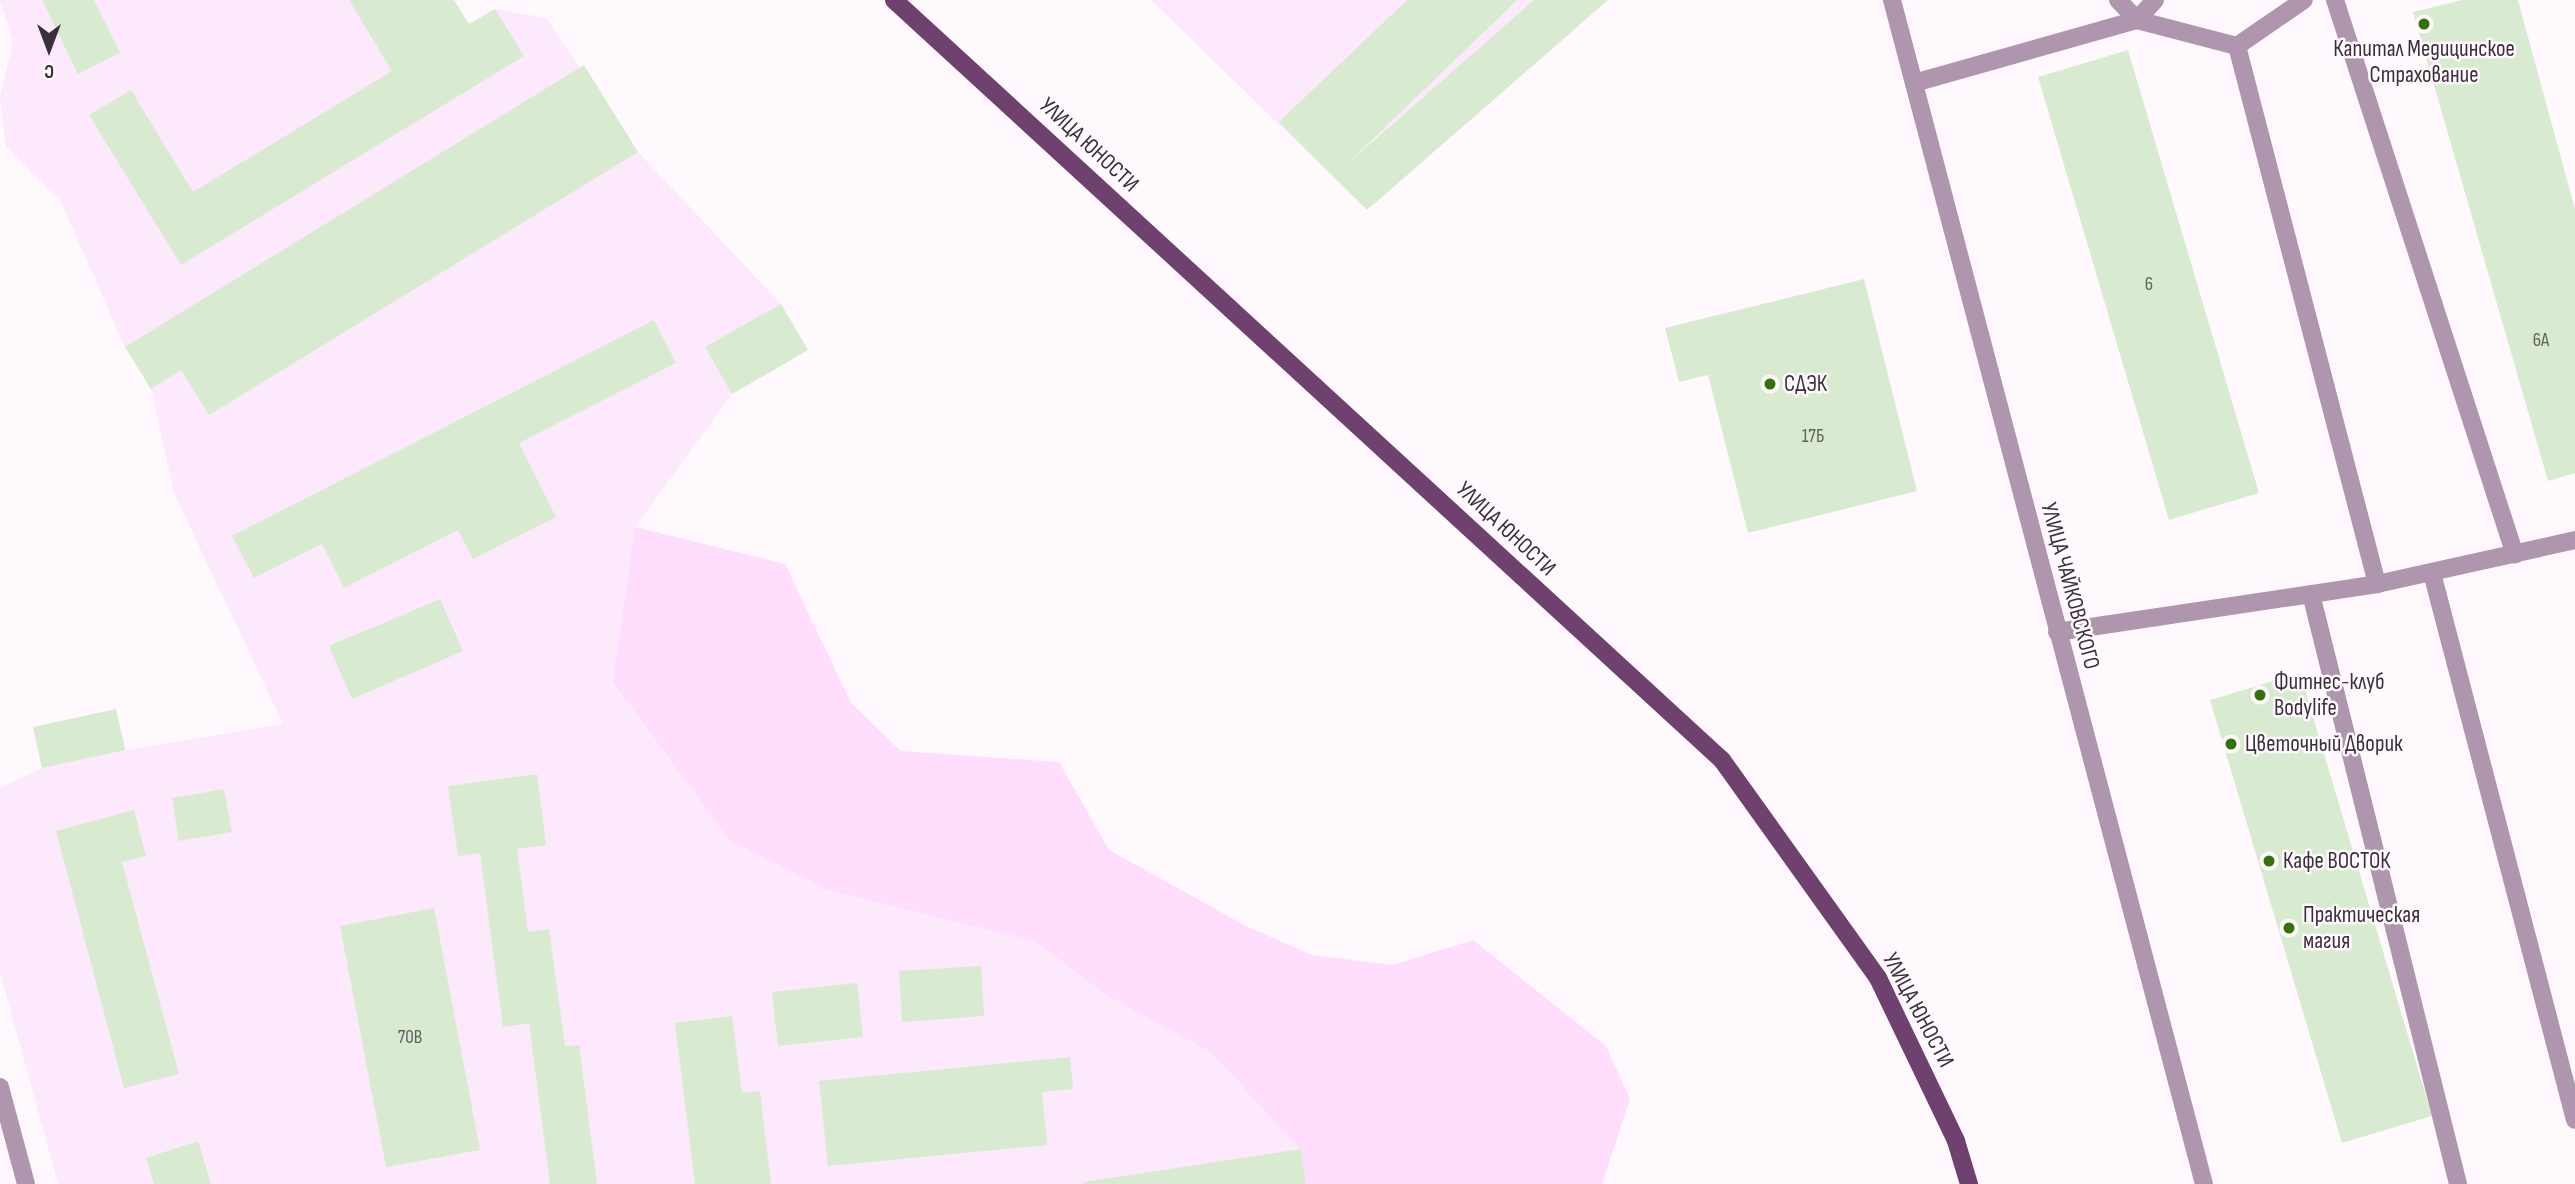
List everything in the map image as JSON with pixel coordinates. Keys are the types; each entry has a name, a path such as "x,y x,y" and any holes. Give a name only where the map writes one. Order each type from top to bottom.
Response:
{"main road":[{"name":"УЛИЦА ЮНОСТИ","path":"894,0 1722,760 1878,978 1956,1141 1969,1184"}],"street":[{"name":"УЛИЦА ЧАЙКОВСКОГО","path":"1892,0 2204,1184"},
{"path":"2118,0 2137,20"},
{"path":"2137,20 2155,0"},
{"path":"1913,83 2137,20 2237,46 2304,0"},
{"path":"2335,0 2515,555"},
{"path":"2237,46 2377,584"},
{"path":"2057,632 2377,584 2575,540"},
{"path":"2432,573 2575,1120"},
{"path":"2311,594 2458,1184"},
{"path":"0,1087 26,1184"}],"shaded area":[{"path":"0,0 454,0 469,24 495,9 546,18 638,152 781,304 808,350 732,394 635,527 613,682 730,841 828,890 1035,941 1106,995 1212,1053 1301,1149 1306,1184 58,1184 0,972 0,788 42,768 33,727 116,709 126,750 283,724 174,493 151,389 125,347 61,202 6,146 0,97 13,42"},
{"path":"1151,0 1608,0 1367,210"},
{"path":"635,527 785,564 851,703 901,751 1059,762 1109,850 1246,926 1312,955 1393,965 1473,940 1606,1046 1630,1099 1602,1184 1306,1184 1300,1149 1212,1053 1106,995 1035,941 828,890 730,841 613,682"}],"building":[{"path":"42,0 94,0 120,53 78,74"},
{"path":"349,0 454,0 469,24 495,9 524,56 181,265 89,115 131,90 193,192 392,71"},
{"path":"1407,0 1517,0 1344,167 1534,0 1608,0 1367,210 1279,122"},
{"path":"2462,0 2518,0 2575,209 2575,473 2548,481 2413,12"},
{"path":"2128,50 2259,493 2169,520 2038,77"},
{"path":"584,65 638,152 209,415 181,370 151,389 125,347"},
{"path":"1864,279 1917,491 1748,533 1708,375 1679,382 1665,328"},
{"path":"781,304 808,350 732,394 705,347"},
{"path":"654,320 676,363 519,443 556,517 473,559 458,530 344,588 322,544 254,578 232,536"},
{"path":"440,599 463,651 352,699 329,646"},
{"path":"2300,673 2432,1116 2342,1143 2210,700"},
{"path":"116,709 125,750 42,768 33,727"},
{"path":"537,774 546,845 517,849 528,932 549,929 565,1046 579,1045 597,1184 550,1184 529,1023 503,1027 480,853 458,856 448,786"},
{"path":"224,789 232,832 179,841 172,798"},
{"path":"134,810 146,856 122,862 179,1074 124,1088 56,831"},
{"path":"434,908 480,1150 386,1167 340,926"},
{"path":"981,966 984,1016 902,1022 899,971"},
{"path":"857,983 863,1037 778,1046 772,992"},
{"path":"732,1016 742,1093 760,1091 771,1184 695,1184 675,1023"},
{"path":"1070,1057 1073,1089 1042,1092 1047,1145 828,1166 819,1081"},
{"path":"198,1141 211,1184 154,1184 146,1158"},
{"path":"1301,1149 1306,1184 1084,1184 1084,1182"}],"place":[{"name":"Капитал Медицинское Страхование","path":"2424,24"},
{"name":"СДЭК","path":"1770,384"},
{"name":"Фитнес-клуб Bodylife","path":"2260,695"},
{"name":"Цветочный Дворик","path":"2231,744"},
{"name":"Кафе ВОСТОК","path":"2269,861"},
{"name":"Практическая магия","path":"2289,928"}]}
